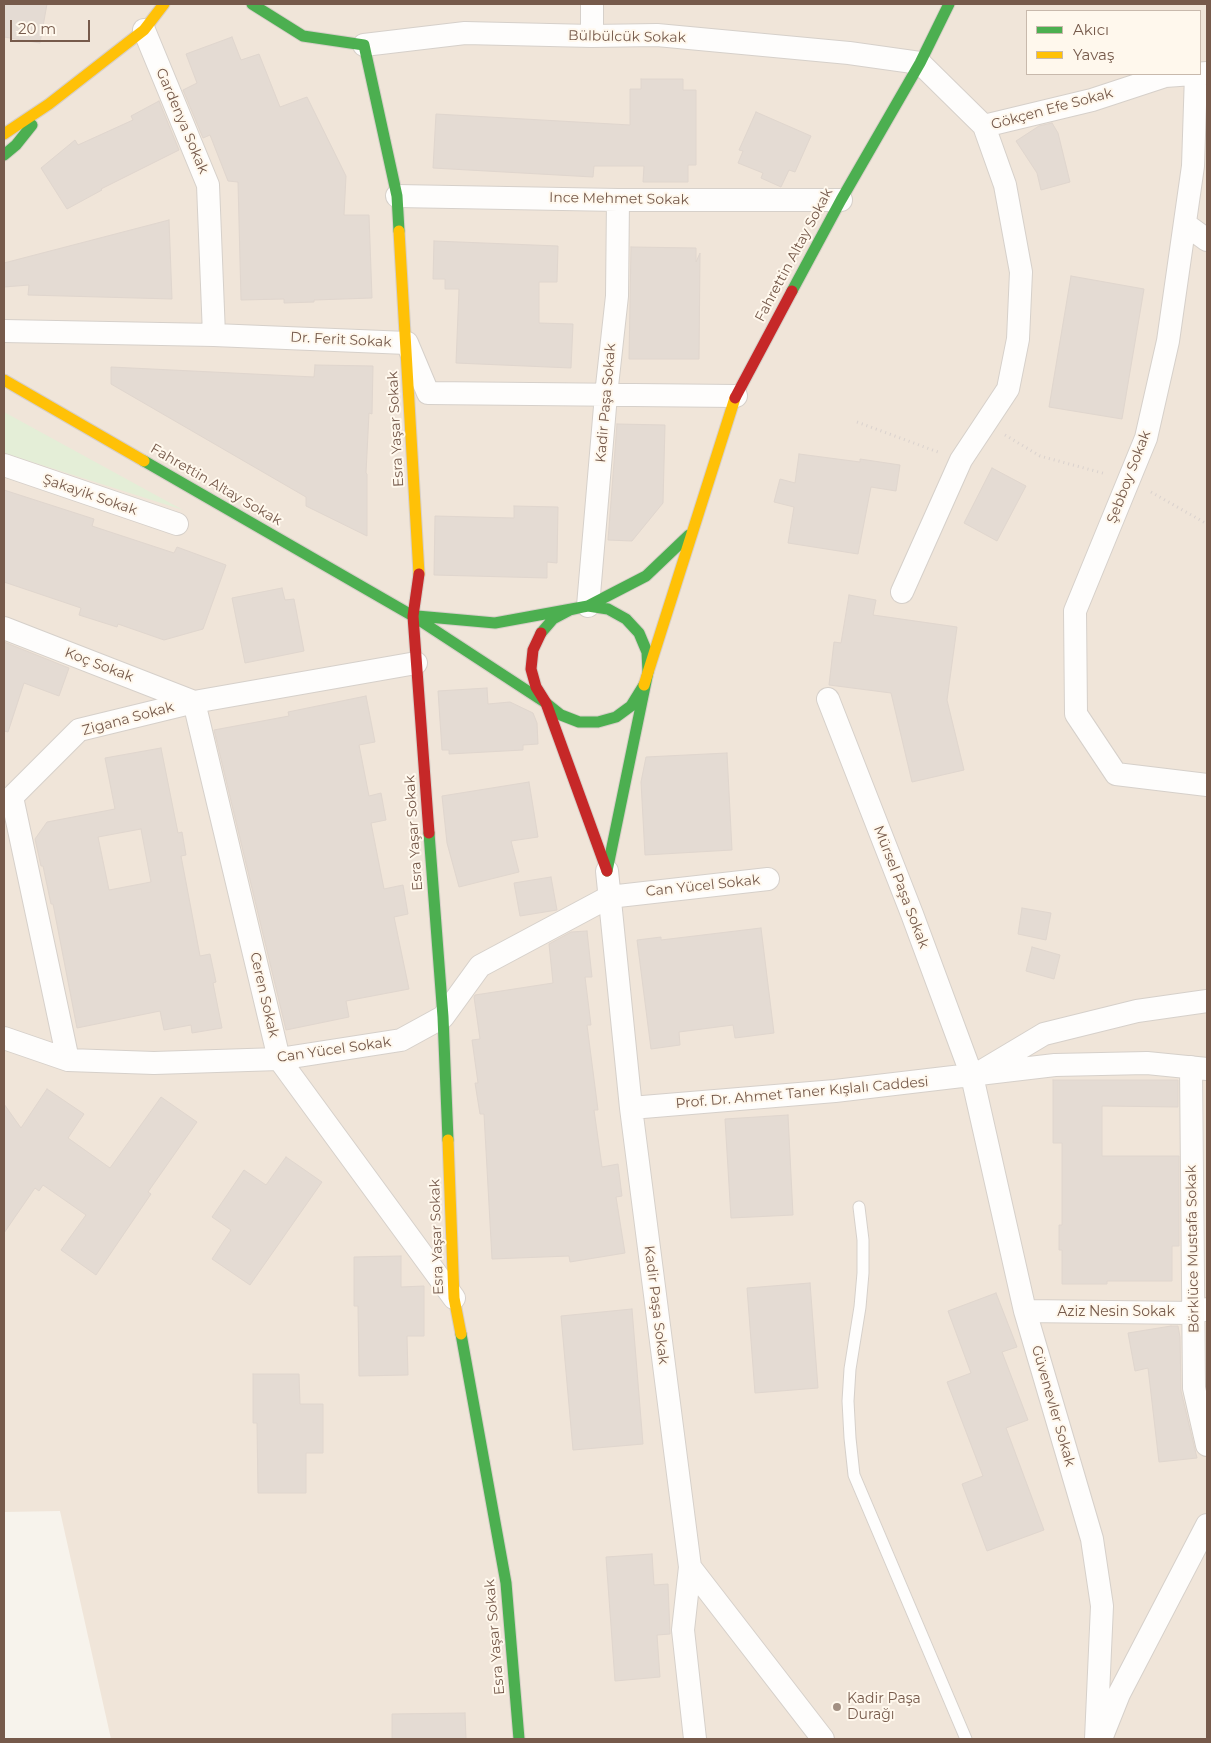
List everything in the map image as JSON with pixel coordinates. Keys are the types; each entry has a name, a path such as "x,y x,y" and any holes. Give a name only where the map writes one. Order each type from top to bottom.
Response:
{"street":[{"path":"4,134 49,104 144,30 164,4"},
{"path":"252,4 303,36 364,45"},
{"path":"592,4 592,36"},
{"name":"Fahrettin Altay Sokak","path":"648,672 736,396 841,200 920,63 949,4"},
{"name":"Gardenya Sokak","path":"144,30 208,185 214,335"},
{"name":"Bülbülcük Sokak","path":"364,45 465,33 592,36 657,35 849,53 920,63"},
{"name":"Esra Yaşar Sokak","path":"364,45 397,196 419,573 413,616 443,1017 454,1298 506,1583 519,1739"},
{"name":"Gökçen Efe Sokak","path":"920,63 984,126 1092,100 1165,76 1180,75"},
{"name":"Şebboy Sokak","path":"1196,75 1193,166 1168,341 1146,438 1075,611 1076,714 1116,774 1207,785"},
{"path":"4,155 16,145 49,104"},
{"path":"902,592 961,460 1008,389 1018,339 1021,272 1004,185 984,126"},
{"name":"Ince Mehmet Sokak","path":"397,196 618,200 841,200"},
{"name":"Kadir Paşa Sokak","path":"588,606 606,395 617,296 618,200"},
{"path":"1185,224 1207,240"},
{"name":"Dr. Ferit Sokak","path":"4,331 214,335 407,344 428,393 736,396"},
{"name":"Fahrettin Altay Sokak","path":"4,380 413,616 546,703"},
{"name":"Şakayik Sokak","path":"4,465 177,524"},
{"path":"413,616 495,623 588,606 608,609 626,619 639,633 647,652 648,672 642,690 631,706 616,717 598,722 578,722 561,715 546,703 536,687 531,669 533,650 541,633 553,619 570,610 588,606 646,576 692,532"},
{"name":"Koç Sokak","path":"4,628 194,702"},
{"name":"Zigana Sokak","path":"68,1060 6,801 79,730 194,702 416,663"},
{"name":"Kadir Paşa Sokak","path":"607,871 648,672"},
{"name":"Mürsel Paşa Sokak","path":"828,699 912,914 972,1076"},
{"name":"Ceren Sokak","path":"194,702 279,1059 454,1298"},
{"name":"Kadir Paşa Sokak","path":"546,703 607,871 631,1108 690,1567 683,1630 695,1739"},
{"name":"Can Yücel Sokak","path":"4,1038 68,1060 154,1063 279,1059 401,1040 443,1017 480,966 610,896 768,879"},
{"name":"Prof. Dr. Ahmet Taner Kışlalı Caddesi","path":"972,1076 1044,1034 1137,1011 1207,1001"},
{"name":"Prof. Dr. Ahmet Taner Kışlalı Caddesi","path":"631,1108 835,1091 1055,1066 1147,1063 1199,1068"},
{"name":"Börklüce Mustafa Sokak","path":"1199,1068 1201,1311 1194,1388 1207,1445"},
{"name":"Güvenevler Sokak","path":"972,1076 1025,1311 1092,1539 1102,1606 1096,1739"},
{"name":"Aziz Nesin Sokak","path":"1025,1311 1201,1311"},
{"path":"1101,1739 1119,1694 1207,1525"},
{"path":"690,1567 823,1739"}],"lane":[{"path":"859,1207 864,1273 850,1370 848,1401 854,1475 966,1739"}],"path":[{"path":"857,422 961,460"},
{"path":"986,423 1040,456 1129,480 1207,524"}],"shaded area":[{"path":"4,4 1207,4 1207,1739 111,1739 60,1511 4,1512"}],"green space":[{"path":"4,412 183,510 4,453"}],"building":[{"path":"4,4 47,4 40,43 4,37"},
{"path":"232,37 241,60 259,54 280,107 307,97 346,176 344,215 369,215 372,298 284,303 284,299 241,300 238,182 228,181 210,135 203,138 183,90 197,83 186,54"},
{"path":"641,79 683,79 683,90 696,90 696,165 688,165 688,182 643,182 644,166 594,166 593,177 433,168 436,114 630,125 630,89 641,89"},
{"path":"159,101 179,150 101,189 67,209 41,168 75,140 78,145 133,120 131,116"},
{"path":"756,112 811,136 795,172 789,170 781,187 761,178 763,173 738,163 743,151 739,150"},
{"path":"1052,123 1058,133 1070,182 1041,190 1037,173 1016,141 1039,126"},
{"path":"169,220 172,299 28,295 29,285 4,287 4,263"},
{"path":"434,241 558,246 557,282 539,282 539,323 573,324 571,368 456,363 459,289 445,289 445,279 433,279"},
{"path":"631,247 696,248 696,262 700,253 699,359 629,359"},
{"path":"1071,276 1144,289 1122,419 1049,407"},
{"path":"315,365 373,366 372,414 369,413 366,473 367,536 306,506 306,497 111,384 111,367 314,377"},
{"path":"617,424 665,425 663,503 632,541 608,540"},
{"path":"799,454 860,462 860,459 900,465 896,491 871,487 858,554 788,543 794,507 774,502 780,479 795,483"},
{"path":"992,468 1026,486 997,541 964,523"},
{"path":"4,490 94,519 92,526 174,553 177,547 226,565 203,629 164,640 118,624 117,627 79,615 81,608 4,582"},
{"path":"514,506 558,507 557,563 547,562 547,578 434,575 435,516 514,518"},
{"path":"282,588 285,600 294,599 304,651 245,663 232,598"},
{"path":"849,595 876,600 873,615 957,627 947,700 964,770 912,782 891,693 829,685 834,642 841,643"},
{"path":"4,642 69,668 59,696 24,683 8,732 4,731"},
{"path":"487,688 488,704 510,702 533,713 537,723 538,744 523,745 523,750 449,754 449,750 442,750 438,691"},
{"path":"366,696 375,742 359,745 369,796 381,793 386,820 371,823 384,889 403,885 408,914 394,917 409,989 346,1001 349,1017 286,1030 214,730 289,716 288,712"},
{"path":"161,748 178,833 182,832 186,855 181,856 200,956 210,954 216,982 213,983 222,1028 192,1033 191,1025 164,1030 160,1011 77,1028 53,904 51,904 35,839 47,822 115,809 105,758","holes":["141,829 151,882 109,890 98,837"]},
{"path":"727,753 732,850 645,855 641,782 646,757"},
{"path":"529,782 538,837 511,841 519,872 459,887 447,843 442,796"},
{"path":"551,877 557,910 520,916 514,883"},
{"path":"1022,908 1051,913 1046,940 1018,934"},
{"path":"761,928 774,1033 735,1038 733,1025 679,1032 680,1045 651,1049 637,940 661,937 661,940"},
{"path":"587,931 592,977 585,977 591,1025 587,1025 598,1110 594,1110 602,1167 618,1164 622,1196 616,1197 625,1253 570,1262 569,1256 492,1259 484,1114 480,1114 475,1083 478,1083 472,1040 480,1039 474,997 475,995 553,983 549,944 571,932"},
{"path":"1032,947 1060,955 1054,979 1026,971"},
{"path":"1053,1080 1178,1080 1178,1107 1102,1106 1102,1156 1179,1156 1179,1246 1172,1246 1172,1281 1107,1281 1107,1284 1062,1284 1062,1250 1059,1250 1059,1225 1062,1225 1062,1143 1053,1143"},
{"path":"47,1089 84,1114 68,1138 110,1168 161,1097 197,1122 148,1192 151,1194 96,1275 61,1250 86,1215 43,1185 39,1191 35,1188 4,1233 4,1104 21,1128"},
{"path":"788,1115 793,1215 731,1218 725,1119"},
{"path":"286,1157 322,1182 250,1285 212,1259 231,1230 212,1217 244,1170 266,1185"},
{"path":"401,1256 401,1287 424,1286 424,1336 407,1336 408,1375 359,1376 358,1306 354,1306 354,1257"},
{"path":"810,1283 818,1388 755,1393 747,1288"},
{"path":"996,1293 1017,1347 1002,1352 1028,1420 1006,1428 1044,1530 987,1551 962,1484 983,1476 947,1382 971,1373 948,1311"},
{"path":"632,1309 643,1444 573,1450 561,1316"},
{"path":"1178,1326 1181,1391 1197,1458 1159,1462 1148,1368 1135,1371 1128,1333"},
{"path":"253,1374 299,1374 300,1404 323,1404 323,1453 306,1453 306,1493 258,1493 257,1423 253,1423"},
{"path":"652,1554 654,1585 668,1584 670,1634 657,1635 660,1677 615,1681 606,1557"},
{"path":"465,1713 466,1739 392,1739 392,1714"}],"traffic: fast":[{"path":"252,4 303,36 364,45 397,196 399,231"},
{"path":"792,291 841,200 920,63 949,4"},
{"path":"4,155 16,145 32,125"},
{"path":"144,461 413,616 546,703 561,715 579,722 598,722 616,717 631,706 644,685"},
{"path":"541,633 553,619 570,610 588,606 646,576 689,535"},
{"path":"417,616 495,623 588,606 608,609 626,619 639,633 647,652 648,672 607,871"},
{"path":"429,833 443,1017 448,1140"},
{"path":"461,1334 506,1583 519,1739"}],"traffic: slow":[{"path":"4,134 49,104 144,30 164,4"},
{"path":"399,231 419,574"},
{"path":"4,380 144,461"},
{"path":"644,685 735,398"},
{"path":"448,1140 454,1298 461,1334"}],"traffic: jam":[{"path":"735,398 792,291"},
{"path":"419,574 413,616 429,833"},
{"path":"541,633 533,650 531,669 536,687 546,703 607,871"}],"place":[{"name":"Kadir Paşa Durağı","path":"837,1707"}]}
